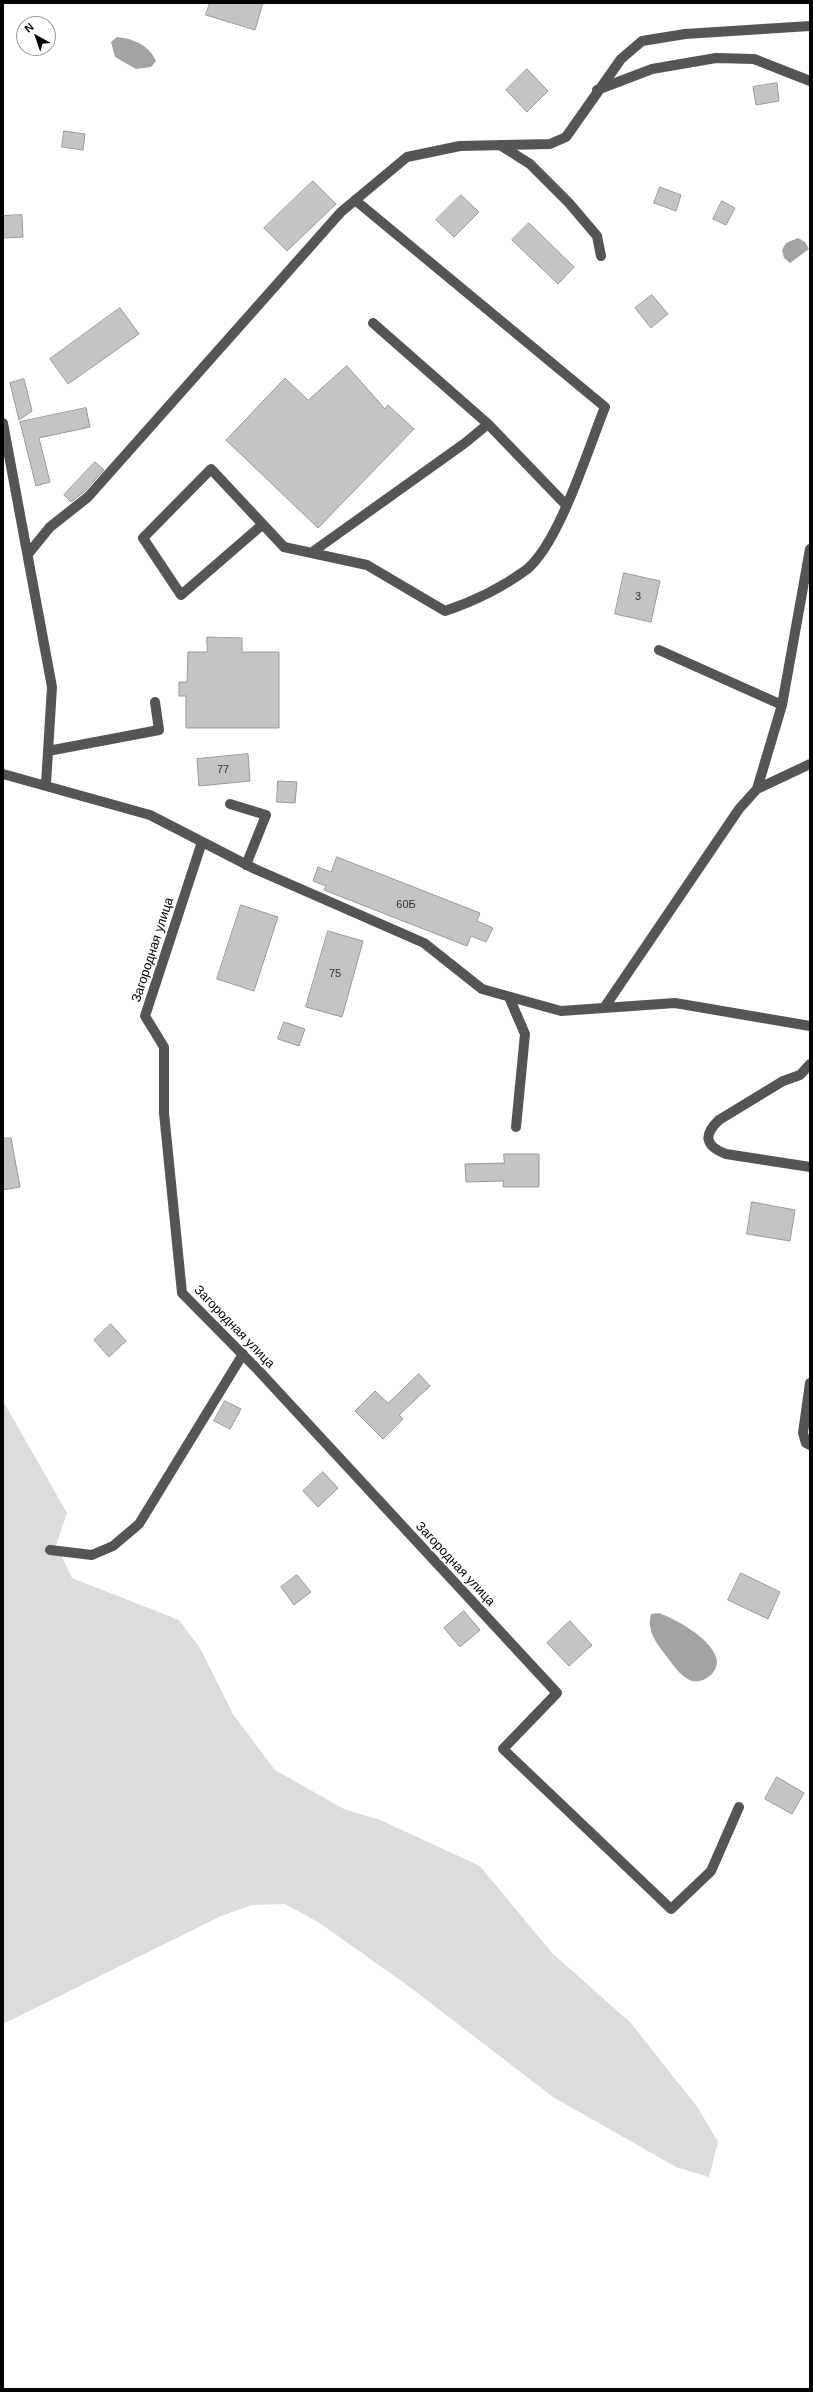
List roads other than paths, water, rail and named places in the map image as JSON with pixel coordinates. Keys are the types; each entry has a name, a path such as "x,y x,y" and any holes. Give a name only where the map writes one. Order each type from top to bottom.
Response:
{"street":[{"path":"28,554 50,527 88,497 341,212 407,157 460,146 550,144 566,137 577,124 597,90 621,59 642,41 685,34 810,26"},
{"path":"597,90 652,69 716,58 754,59 810,81"},
{"path":"500,145 530,164 569,203 597,236 602,256"},
{"path":"262,525 182,595 143,538 210,469 284,547 367,565 445,611 483,598 527,569 554,535 604,407 355,200"},
{"path":"373,323 488,424 566,505"},
{"path":"3,423 52,687 46,784"},
{"path":"311,553 465,443 488,424"},
{"path":"757,789 782,705 810,549"},
{"path":"659,650 782,705"},
{"path":"48,751 159,730 155,702"},
{"path":"604,1008 739,809 757,789 810,764"},
{"path":"3,774 46,784 150,816 246,865 424,943 482,989 561,1011 675,1003 810,1026"},
{"path":"230,804 266,815 246,865"},
{"name":"Загородная улица","path":"202,842 145,1016 164,1047 164,1113 182,1293 242,1354 556,1692 502,1749 671,1909 711,1871 739,1807"},
{"path":"509,997 525,1034 516,1127"},
{"path":"810,1064 800,1076 783,1081 719,1120 710,1129 708,1138 709,1143 717,1150 726,1154 810,1167"},
{"path":"50,1550 92,1555 113,1546 139,1524 242,1354"},
{"path":"810,1383 803,1434 806,1443 810,1445"}]}
